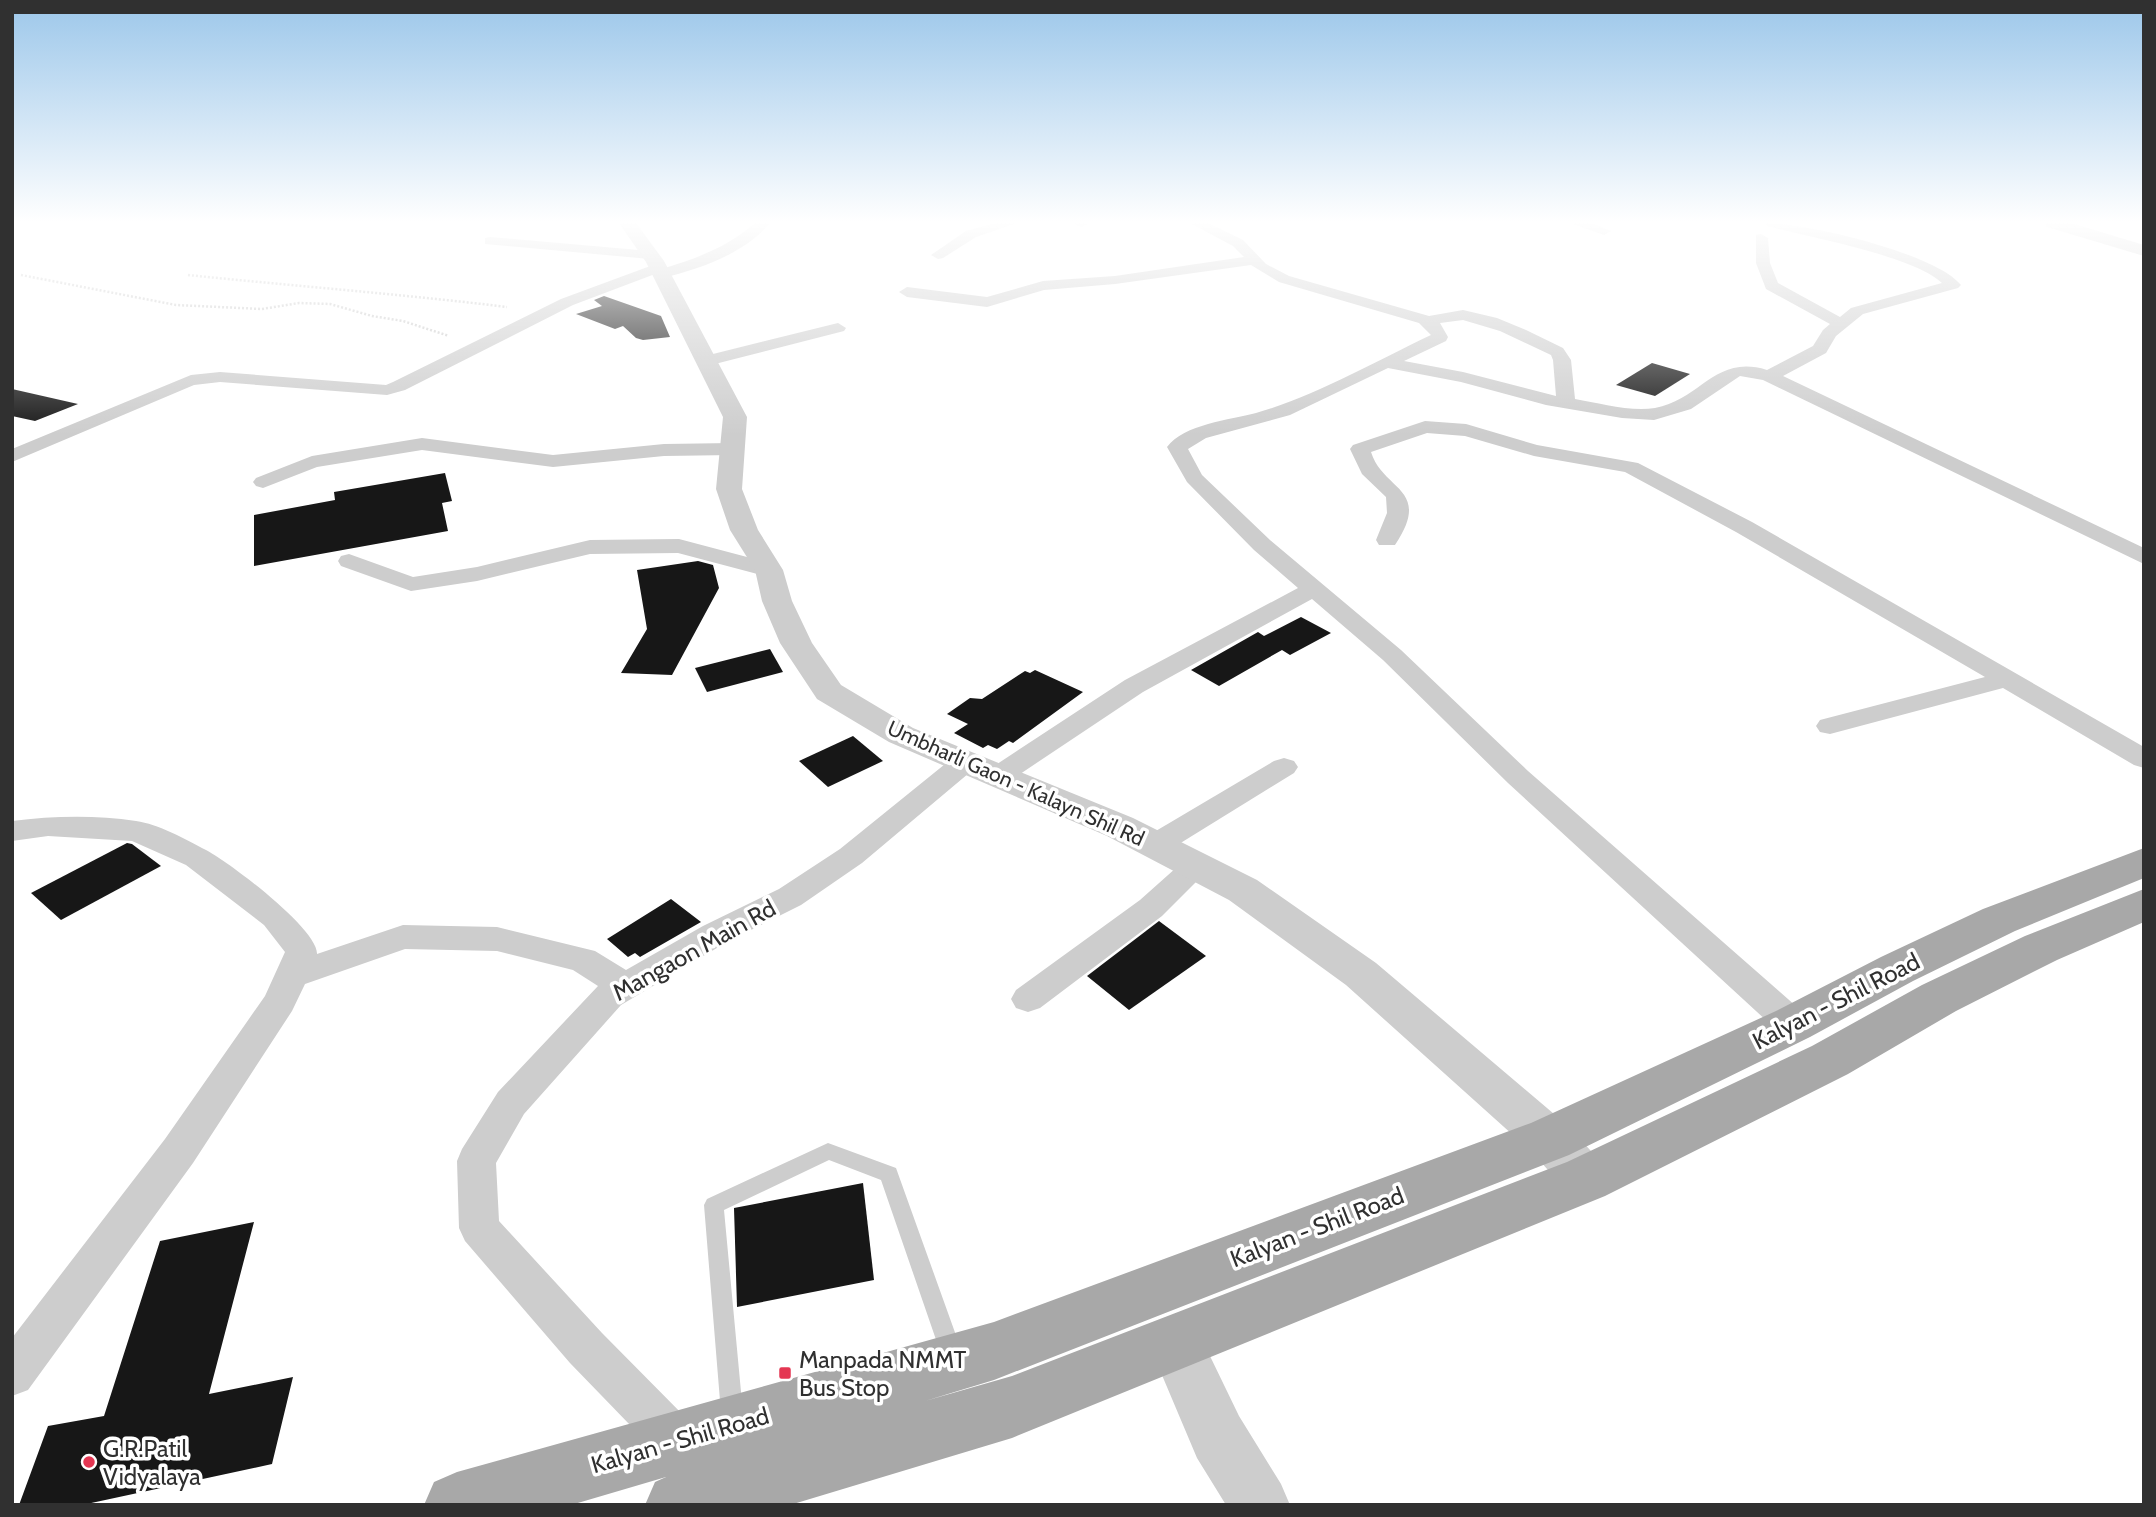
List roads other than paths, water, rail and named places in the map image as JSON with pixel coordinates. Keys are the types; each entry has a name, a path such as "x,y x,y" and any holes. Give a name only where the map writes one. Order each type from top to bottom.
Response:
{"main road":[{"name":"Kalyan - Shil Road","path":"678,1505 1012,1407 1175,1342 1568,1159 1793,1024 1897,969 1999,920 2144,862"},
{"name":"Kalyan - Shil Road","path":"457,1505 994,1351 1568,1159 1830,1060 1939,998 2029,953 2144,904"}],"street":[{"path":"12,456 191,380 220,377 387,390 408,384 586,294"},
{"name":"Umbharli Gaon - Kalayn Shil Rd","path":"672,294 736,417 729,489 744,530 769,570 777,601 796,643 829,692 901,735 1120,827 1243,890 1361,974 1568,1159"},
{"path":"921,294 987,302 1015,294"},
{"path":"1335,294 1429,321 1450,315 1475,318 1557,352 1562,360 1566,403"},
{"path":"1785,294 1839,323"},
{"path":"1769,376 1820,349 1829,333 1839,323 1870,306 1924,294"},
{"path":"1429,321 1440,337 1283,411 1199,434 1177,447 1194,478 1262,545 1392,655 1518,776 1793,1024"},
{"path":"707,361 838,328"},
{"path":"1384,362 1463,377 1566,403 1654,414 1684,405 1736,371 1749,370 1769,376 2144,557"},
{"path":"1387,540 1398,513 1396,495 1375,477 1362,460 1360,449 1390,437 1425,427 1466,430 1534,450 1631,467 1744,527 2144,759"},
{"path":"263,482 312,462 422,444 553,461 664,450 733,449"},
{"path":"349,561 411,584 477,574 590,547 679,546 769,570"},
{"path":"998,776 1134,686 1313,589"},
{"path":"1830,726 2005,680"},
{"name":"Mangaon Main Rd","path":"677,1441 586,1348 480,1228 476,1161 511,1103 609,996 715,934 790,897 851,856 965,762"},
{"path":"1155,845 1284,767"},
{"path":"12,831 48,826 137,831 197,858 275,917 302,951 280,1002 179,1151 12,1374"},
{"path":"1028,999 1151,908 1197,866"},
{"path":"291,976 403,937 497,939 583,960 625,986"},
{"path":"1175,1342 1218,1437 1260,1505"}],"lane":[{"path":"733,1425 714,1205 828,1151 889,1174 955,1362"}],"place":[{"name":"Manpada NMMT Bus Stop","path":"785,1373"},
{"name":"G.R.Patil Vidyalaya","path":"89,1462"}]}
